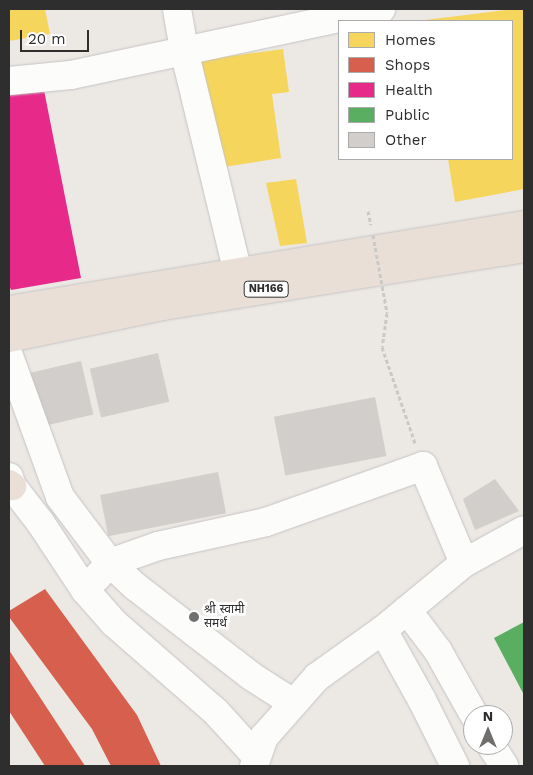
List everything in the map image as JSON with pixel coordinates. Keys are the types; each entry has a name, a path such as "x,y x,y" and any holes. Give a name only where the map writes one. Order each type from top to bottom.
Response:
{"highway":[{"name":"NH166","path":"9,310 524,225"},
{"name":"NH166","path":"9,338 163,306 524,248"}],"street":[{"path":"177,9 184,50 238,273"},
{"path":"9,81 71,75 381,9"},
{"path":"9,356 60,497 110,562 136,587 251,676 292,703"},
{"path":"85,590 110,562 158,546 266,522 423,466 464,563"},
{"path":"10,482 40,522 85,590 114,623 216,712 255,761"},
{"path":"255,761 264,737 292,703 317,677 383,630 464,563 524,530"},
{"path":"407,610 438,651 468,705"},
{"path":"383,630 422,700 455,766"},
{"path":"497,755 504,766"}],"path":[{"path":"373,234 387,313 382,347 423,466"}],"building: Homes":[{"path":"9,9 45,9 50,34 9,41"},
{"path":"524,9 524,189 455,202 448,160 513,160 513,20 425,20"},
{"path":"283,49 289,92 272,94 281,158 217,168 201,60"},
{"path":"296,179 307,243 280,246 266,183"}],"building: Shops":[{"path":"45,589 137,715 161,766 111,766 92,729 9,617 9,611"},
{"path":"9,650 85,766 45,766 9,711"}],"building: Health":[{"path":"43,85 81,278 11,290 9,285 9,92"}],"building: Public":[{"path":"524,622 524,695 494,638"}],"building: Other":[{"path":"158,353 169,402 101,417 90,369"},
{"path":"81,361 93,415 32,429 20,375"},
{"path":"375,397 386,456 285,476 274,417"},
{"path":"218,472 226,513 108,536 100,495"},
{"path":"495,479 519,511 475,530 463,499"}],"place":[{"name":"श्री स्वामी समर्थ","path":"194,617"}]}
